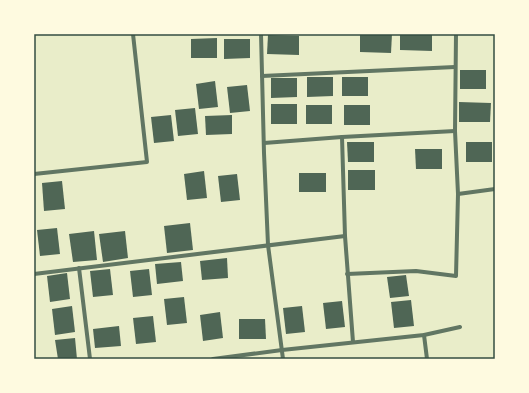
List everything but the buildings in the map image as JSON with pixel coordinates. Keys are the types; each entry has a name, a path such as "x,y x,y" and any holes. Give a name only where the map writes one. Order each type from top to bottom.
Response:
{"street":[{"path":"34,168 34,174 146,162 133,34"},
{"path":"261,34 268,245 283,359"},
{"path":"347,274 416,271 456,276 458,194 455,131 456,34"},
{"path":"262,76 455,67"},
{"path":"264,143 455,131"},
{"path":"342,137 347,274 353,342"},
{"path":"458,194 495,189"},
{"path":"34,274 345,236"},
{"path":"79,268 90,359"},
{"path":"213,359 424,335 460,327"},
{"path":"424,335 427,359"}]}
